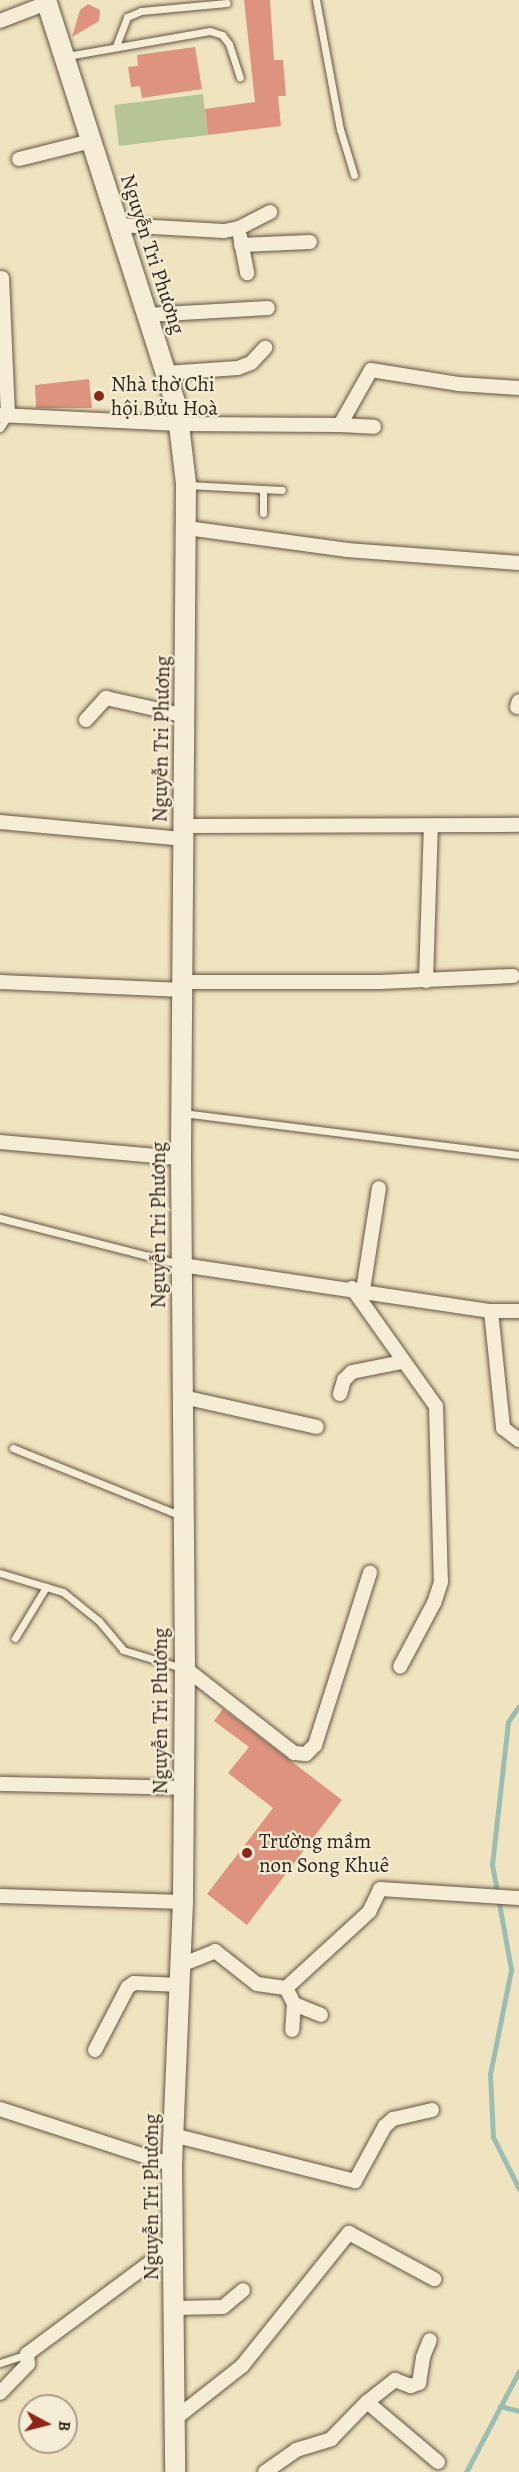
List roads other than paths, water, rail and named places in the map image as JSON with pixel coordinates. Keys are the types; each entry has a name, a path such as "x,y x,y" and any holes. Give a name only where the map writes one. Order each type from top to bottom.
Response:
{"main road":[{"name":"Nguyễn Tri Phương","path":"46,2 166,373 179,424 186,484 181,1158 185,1668 183,1902 172,2165 175,2472"}],"street":[{"path":"0,21 46,2"},
{"path":"19,159 91,141"},
{"path":"118,225 238,228 270,212"},
{"path":"238,228 247,273"},
{"path":"241,245 310,242"},
{"path":"2,278 3,419 374,427"},
{"path":"147,315 268,308"},
{"path":"166,373 238,368 251,363 265,348"},
{"path":"340,425 371,370 458,384 519,387"},
{"path":"187,528 346,550 519,563"},
{"path":"86,720 106,699 186,716"},
{"path":"0,822 183,832 519,825"},
{"path":"426,981 430,826"},
{"path":"0,982 183,986 426,981 513,976"},
{"path":"0,1142 181,1158"},
{"path":"379,1188 358,1289 402,1362 436,1406 441,1582 434,1603 400,1668"},
{"path":"182,1265 358,1289 491,1311 519,1311"},
{"path":"491,1311 504,1428 519,1440"},
{"path":"340,1394 344,1380 352,1372 402,1362"},
{"path":"183,1397 317,1427"},
{"path":"185,1668 294,1753 306,1754 315,1744 370,1573"},
{"path":"0,1784 184,1788"},
{"path":"286,1988 369,1912 380,1889 463,1892 515,1898"},
{"path":"0,1896 183,1902"},
{"path":"95,2050 128,1987 134,1983 181,1975 215,1951 257,1984 286,1988"},
{"path":"286,1988 294,2004 292,2030"},
{"path":"294,2004 321,2015"},
{"path":"0,2109 172,2165"},
{"path":"173,2135 355,2181 385,2126 393,2119 432,2110"},
{"path":"176,2418 242,2366 349,2233 434,2279"},
{"path":"0,2392 28,2364 27,2354 174,2245"},
{"path":"175,2308 223,2307 243,2290"},
{"path":"265,2472 296,2450 332,2439 367,2402 395,2380 411,2386 418,2383 423,2357 430,2340"},
{"path":"367,2402 438,2462"}],"lane":[{"path":"316,0 340,129 354,175"},
{"path":"116,46 128,17 141,11 227,3"},
{"path":"64,56 210,31 222,35 229,44 240,77"},
{"path":"186,484 282,490"},
{"path":"263,489 263,513"},
{"path":"182,1113 519,1155"},
{"path":"0,1218 182,1265"},
{"path":"13,1448 184,1517"},
{"path":"0,1573 63,1592 85,1608 123,1650 185,1668"},
{"path":"15,1638 46,1587"},
{"path":"0,2363 27,2354"}],"waterway":[{"path":"519,1706 508,1722 492,1864 511,1970 490,2074 493,2137 519,2189"},
{"path":"466,2472 519,2371"},
{"path":"500,2406 519,2411"}],"place":[{"name":"Nhà thờ Chi hội Bửu Hoà","path":"99,396"},
{"name":"Trường mầm non Song Khuê","path":"247,1853"}]}
